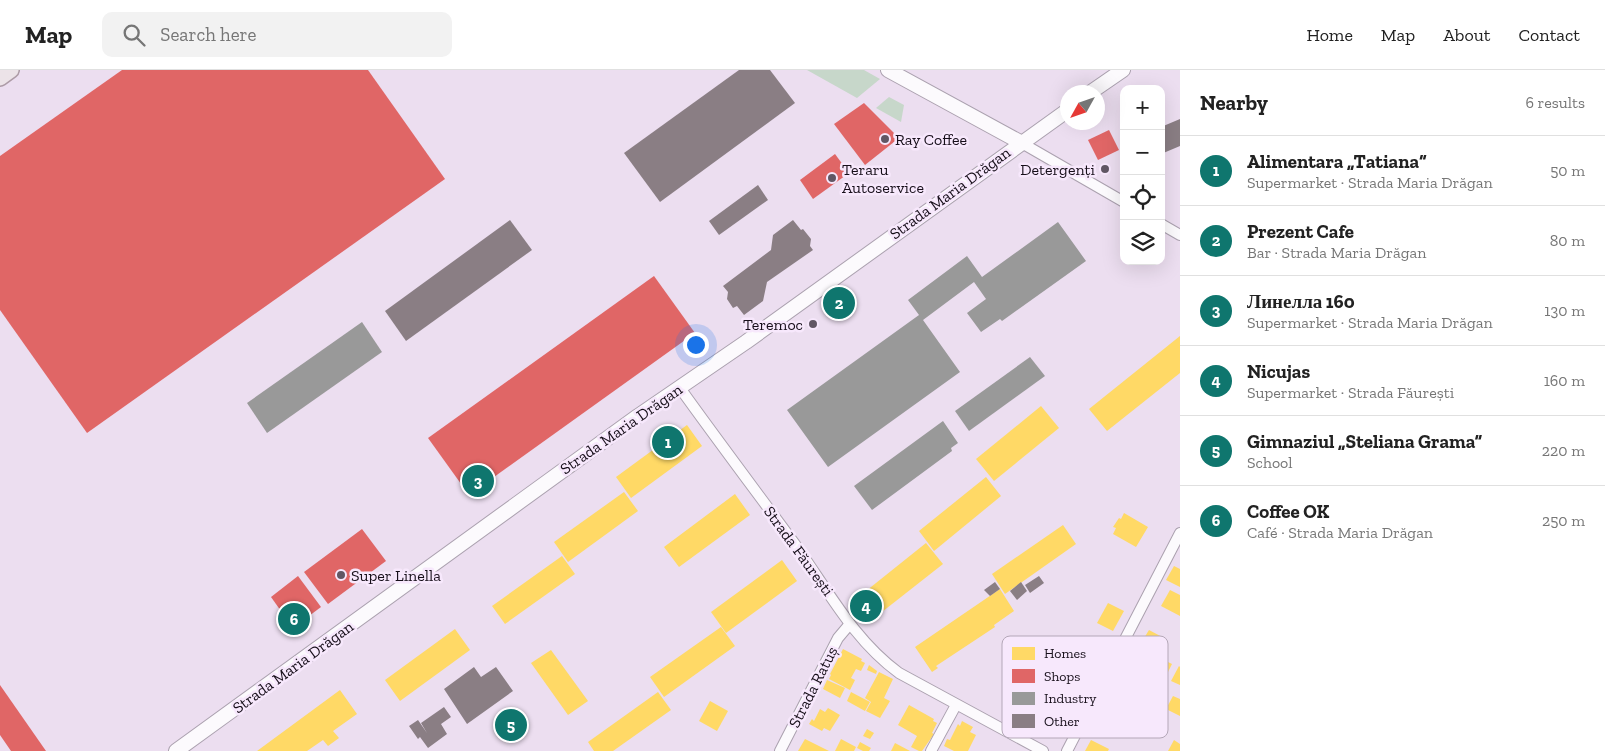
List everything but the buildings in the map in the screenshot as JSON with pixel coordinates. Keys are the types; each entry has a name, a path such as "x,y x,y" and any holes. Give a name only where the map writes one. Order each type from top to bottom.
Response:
{"main road":[{"path":"0,78 11,70"},
{"path":"888,70 1020,142"},
{"path":"1101,85 1123,70"},
{"name":"Strada Maria Drăgan","path":"176,751 746,342 1020,142 1060,115"}],"street":[{"path":"1020,142 1120,200"},
{"path":"1165,226 1180,235"},
{"name":"Strada Făurești","path":"680,388 814,572 849,624 881,659 899,673 1002,729"},
{"path":"1127,636 1180,533"},
{"name":"Strada Ratuș","path":"780,751 838,638 849,624"},
{"path":"931,751 956,705"},
{"name":"Strada Făurești","path":"1018,738 1043,751"},
{"path":"1067,751 1074,738"}],"green space":[{"path":"807,70 864,70 880,79 857,98"},
{"path":"889,97 904,105 901,122 876,108"}],"place":[{"name":"Ray Coffee","path":"885,139"},
{"name":"Detergenți","path":"1105,169"},
{"name":"Teraru Autoservice","path":"832,178"},
{"name":"Prezent Cafe","path":"839,303"},
{"name":"Teremoc","path":"813,324"},
{"name":"Alimentara „Tatiana“","path":"668,442"},
{"name":"Линелла 160","path":"478,481"},
{"name":"Super Linella","path":"341,575"},
{"name":"Nicujas","path":"866,606"},
{"name":"Coffee OK","path":"294,619"},
{"name":"Gimnaziul „Steliana Grama”","path":"511,725"}]}
